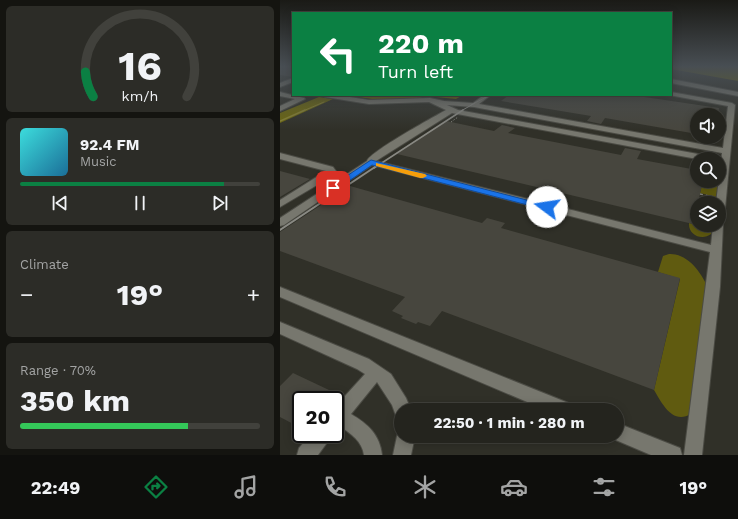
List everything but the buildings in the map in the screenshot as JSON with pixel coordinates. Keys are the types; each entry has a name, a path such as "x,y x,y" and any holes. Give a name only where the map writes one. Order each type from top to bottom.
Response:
{"street":[{"path":"703,87 738,94"},
{"path":"280,94 292,89"},
{"path":"280,94 302,99 280,109"},
{"path":"331,96 369,102 430,100 444,103 474,105 727,151 732,106 672,94"},
{"path":"474,105 487,96"},
{"path":"430,100 451,110 476,116 690,155"},
{"path":"476,116 486,108"},
{"path":"280,223 371,162 371,160 382,152 451,110"},
{"path":"280,156 330,169 331,171 326,176 280,204"},
{"path":"371,162 716,250"},
{"path":"693,455 699,412 717,232"},
{"path":"280,292 548,403"},
{"path":"280,328 363,364 385,380 400,403"},
{"path":"344,410 375,372"},
{"path":"344,421 355,426 370,440 373,455"},
{"path":"624,435 673,455"},
{"path":"306,455 316,443"},
{"path":"402,455 405,443"}],"path":[{"path":"700,194 711,196"}],"shaded area":[{"path":"351,96 426,96 416,99 372,99"},
{"path":"426,96 461,96 456,99"},
{"path":"319,97 333,99 280,123 280,113"},
{"path":"701,188 718,188 716,196 700,193"},
{"path":"692,232 711,232 711,234 704,237 693,234"},
{"path":"669,254 682,257 692,264 697,269 707,286 691,414 684,417 678,417 668,411 654,390 680,279 658,272 663,256"}],"waterway":[{"path":"303,111 324,102"},
{"path":"280,121 305,110"}],"railway":[{"path":"471,105 488,96"},
{"path":"461,111 475,103"},
{"path":"374,168 463,110"},
{"path":"280,230 375,167"}],"slow traffic":[{"path":"379,165 423,176"}],"route":[{"path":"333,188 371,162 547,207"}]}
